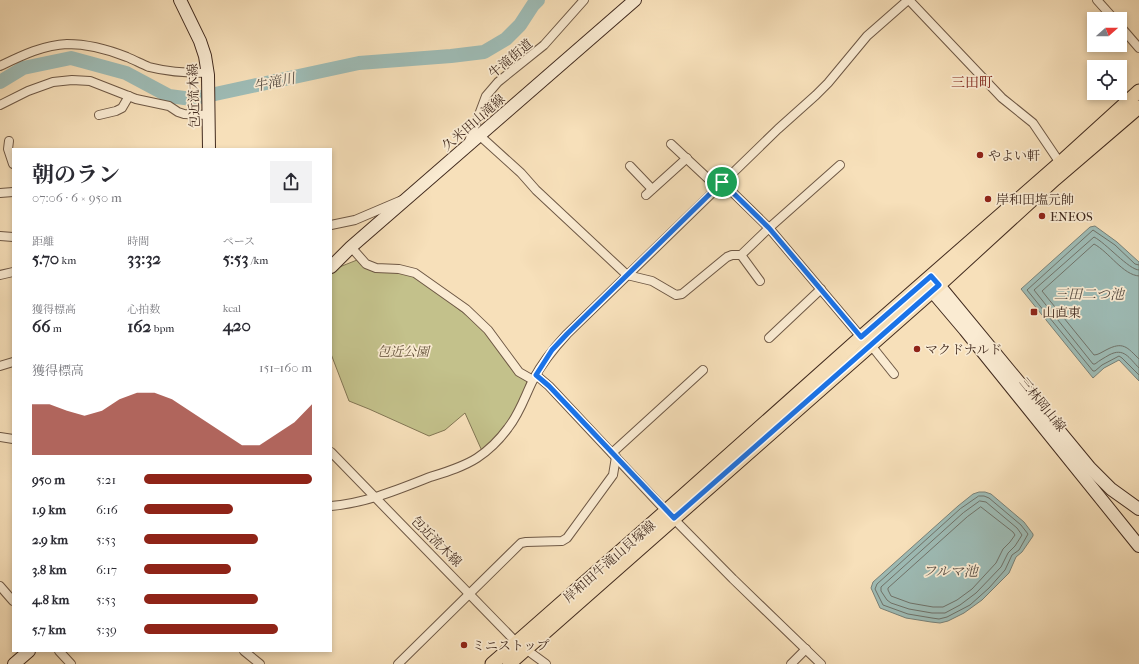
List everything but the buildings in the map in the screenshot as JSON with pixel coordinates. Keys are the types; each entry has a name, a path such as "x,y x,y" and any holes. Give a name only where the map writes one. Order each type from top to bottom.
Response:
{"main road":[{"name":"包近流木線","path":"180,0 200,41 205,56 209,148"},
{"name":"久米田山滝線","path":"332,266 351,247 634,0"},
{"name":"岸和田牛滝山貝塚線","path":"931,283 1060,162 1139,91"},
{"name":"岸和田牛滝山貝塚線","path":"492,664 521,645 931,283 1139,107"},
{"name":"三林岡山線","path":"931,283 1090,468 1111,489 1139,509"},
{"name":"三林岡山線","path":"931,283 979,347 1139,546"},
{"name":"岸和田牛滝山貝塚線","path":"509,664 521,645"},
{"path":"14,664 28,652"}],"street":[{"name":"牛滝街道","path":"468,145 486,96 498,82 544,45 584,0"},
{"path":"332,506 375,498 459,467 477,458 492,446 520,412 534,377 552,350 720,185 828,83 867,36 908,0 1002,98 1033,123 1060,162"},
{"path":"1097,0 1108,12"},
{"path":"1127,34 1139,48"},
{"path":"0,66 40,49 66,44 82,44 102,48 148,66 207,78"},
{"path":"0,105 28,91 53,82 72,80 90,82 149,103 169,106 184,114 208,112"},
{"path":"99,115 122,108 129,96"},
{"path":"479,135 521,173 536,190 627,275 652,281 676,295 682,294 727,257 732,255 741,255 840,165"},
{"path":"9,141 8,149 12,161"},
{"path":"671,144 769,228 894,374"},
{"path":"630,166 649,192 687,158"},
{"path":"0,193 12,192"},
{"path":"332,225 355,220 388,205 406,199"},
{"path":"0,236 12,237"},
{"path":"351,247 366,264 376,268 399,269 415,273 466,310 488,330 519,372 534,377 549,386 732,579 821,664"},
{"path":"741,255 760,281"},
{"path":"0,275 12,272"},
{"path":"769,338 821,289"},
{"path":"0,366 12,362"},
{"path":"398,664 521,543 562,541 567,538 613,475 614,455 703,370"},
{"path":"0,437 12,439"},
{"name":"包近流木線","path":"332,453 521,645 546,664"},
{"path":"0,586 12,600"},
{"path":"791,664 806,649"},
{"path":"60,652 71,664"},
{"path":"245,652 260,664"}],"green space":[{"name":"包近公園","path":"357,260 364,267 376,272 395,271 411,275 443,297 480,326 503,355 511,368 527,381 524,393 510,422 482,451 465,413 445,430 429,436 349,401 332,357 332,274 337,268"}],"water":[{"name":"三田二つ池","path":"1095,226 1117,242 1139,262 1139,381 1119,360 1104,368 1093,378 1021,289 1090,227"},
{"name":"フルマ池","path":"979,492 991,494 1024,522 1033,534 1022,552 1016,557 1009,573 982,600 964,613 948,621 940,623 906,618 880,608 871,588 873,582 958,506 973,494"}],"waterway":[{"name":"牛滝川","path":"0,82 23,68 71,58 126,73 169,96 192,99 359,63 484,52 506,39 520,25 538,0"}],"place":[{"name":"やよい軒","path":"980,155"},
{"name":"岸和田塩元帥","path":"988,199"},
{"name":"ENEOS","path":"1042,216"},
{"name":"山直東","path":"1034,312"},
{"name":"マクドナルド","path":"917,349"},
{"name":"ミニストップ","path":"464,645"}],"district":[{"name":"三田町","path":"972,82"}],"route":[{"path":"722,182 769,228 861,337 931,276 939,285 931,290 674,518 549,386 536,375 552,350 567,334 722,182"}]}
